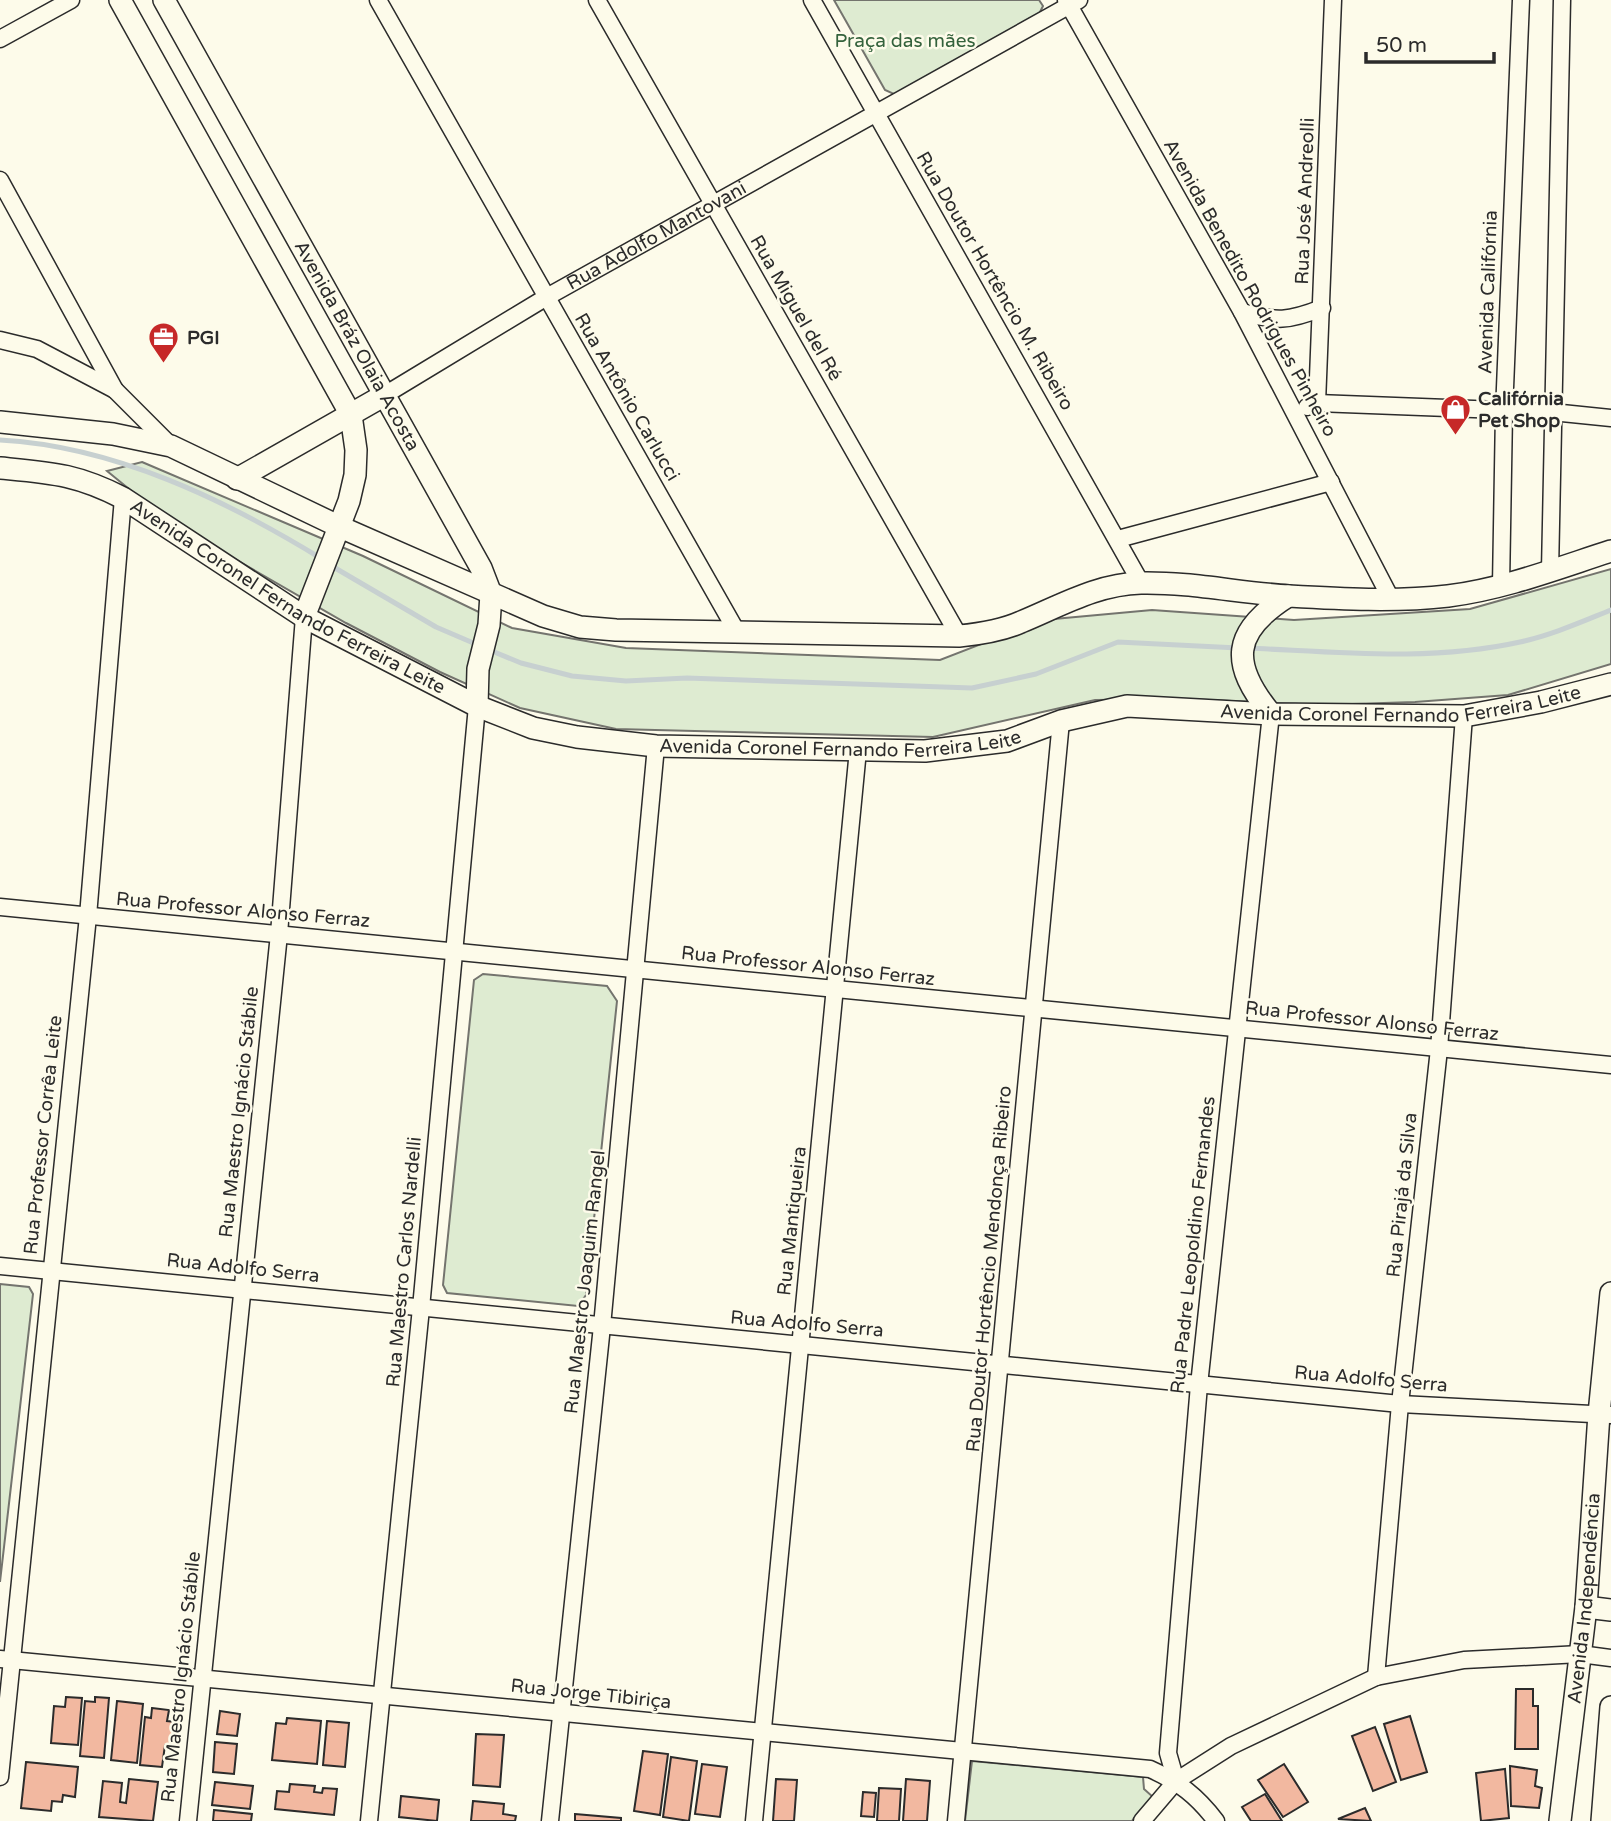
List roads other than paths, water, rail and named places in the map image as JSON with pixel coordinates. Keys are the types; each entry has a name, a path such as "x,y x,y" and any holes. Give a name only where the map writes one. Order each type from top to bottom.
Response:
{"street":[{"path":"0,38 71,0"},
{"name":"Avenida Bráz Olaia Acosta","path":"120,0 351,415 356,450 355,475 349,501 304,617"},
{"name":"Avenida Bráz Olaia Acosta","path":"164,0 383,396 470,546 491,594 489,625 478,669 477,706"},
{"name":"Rua Antônio Carlucci","path":"378,0 737,632"},
{"name":"Rua Miguel del Ré","path":"597,0 959,636"},
{"name":"Rua Doutor Hortêncio M. Ribeiro","path":"812,0 1141,583"},
{"name":"Rua José Andreolli","path":"1317,403 1333,0"},
{"name":"Avenida Califórnia","path":"1501,586 1504,412 1521,0"},
{"path":"1550,571 1562,0"},
{"name":"Rua Adolfo Mantovani","path":"237,479 351,415 545,298 877,116 1071,2"},
{"name":"Avenida Benedito Rodrigues Pinheiro","path":"1071,2 1296,412 1391,599"},
{"path":"215,169 234,176 242,174 254,162"},
{"path":"0,180 115,390 171,446"},
{"path":"1242,312 1271,321 1296,318 1322,308"},
{"path":"0,340 37,349 115,390"},
{"path":"1296,412 1317,403 1552,412 1611,418"},
{"path":"0,422 113,434 171,446 338,526 491,594 543,616 580,627 959,636 986,633 1019,624 1063,602 1105,587 1141,583 1288,596 1391,599 1448,596 1501,586 1611,551"},
{"name":"Avenida Coronel Fernando Ferreira Leite","path":"0,468 73,475 123,498 304,617 477,706 533,727 576,737 656,746 858,750 964,748 1007,741 1061,721 1126,706 1271,714 1464,716 1541,702 1610,685"},
{"path":"1118,539 1331,482"},
{"name":"Rua Professor Corrêa Leite","path":"0,1777 6,1659 88,916 123,498"},
{"path":"1271,714 1254,693 1243,672 1243,649 1250,627 1266,610 1288,596"},
{"name":"Rua Maestro Ignácio Stábile","path":"188,1821 279,934 304,617"},
{"name":"Rua Maestro Carlos Nardelli","path":"369,1821 421,1308 477,706"},
{"name":"Rua Padre Leopoldino Fernandes","path":"1176,1781 1168,1753 1199,1385 1271,714"},
{"name":"Rua Pirajá da Silva","path":"1376,1677 1400,1404 1439,1049 1464,716"},
{"name":"Rua Doutor Hortêncio Mendonça Ribeiro","path":"956,1821 1061,721"},
{"name":"Rua Maestro Joaquim Rangel","path":"550,1821 603,1326 656,746"},
{"name":"Rua Mantiqueira","path":"754,1821 858,750"},
{"name":"Rua Professor Alonso Ferraz","path":"0,907 1611,1065"},
{"name":"Rua Adolfo Serra","path":"0,1266 1400,1404 1605,1415"},
{"name":"Avenida Independência","path":"1560,1821 1586,1607 1605,1415 1611,1293"},
{"path":"1586,1607 1611,1610"},
{"path":"1142,1821 1176,1781 1231,1746 1376,1677 1464,1660 1580,1654 1611,1658"},
{"name":"Rua Jorge Tibiriça","path":"6,1659 1150,1769 1176,1781 1197,1797 1216,1821"},
{"path":"1575,1697 1611,1700"},
{"name":"Avenida Independência","path":"1602,1821 1611,1707"}],"waterway":[{"path":"0,440 43,444 85,453 168,480 247,516 322,559"},
{"path":"330,565 436,627 478,645"},
{"path":"1247,648 1384,654 1452,652 1532,639 1611,610"},
{"path":"487,649 521,663 572,676 626,681 687,678 972,688 1036,674 1118,642 1238,648"}],"place":[{"name":"PGI","path":"164,365"},
{"name":"Califórnia Pet Shop","path":"1455,437"}],"park label":[{"name":"Praça das mães","path":"905,41"}]}
